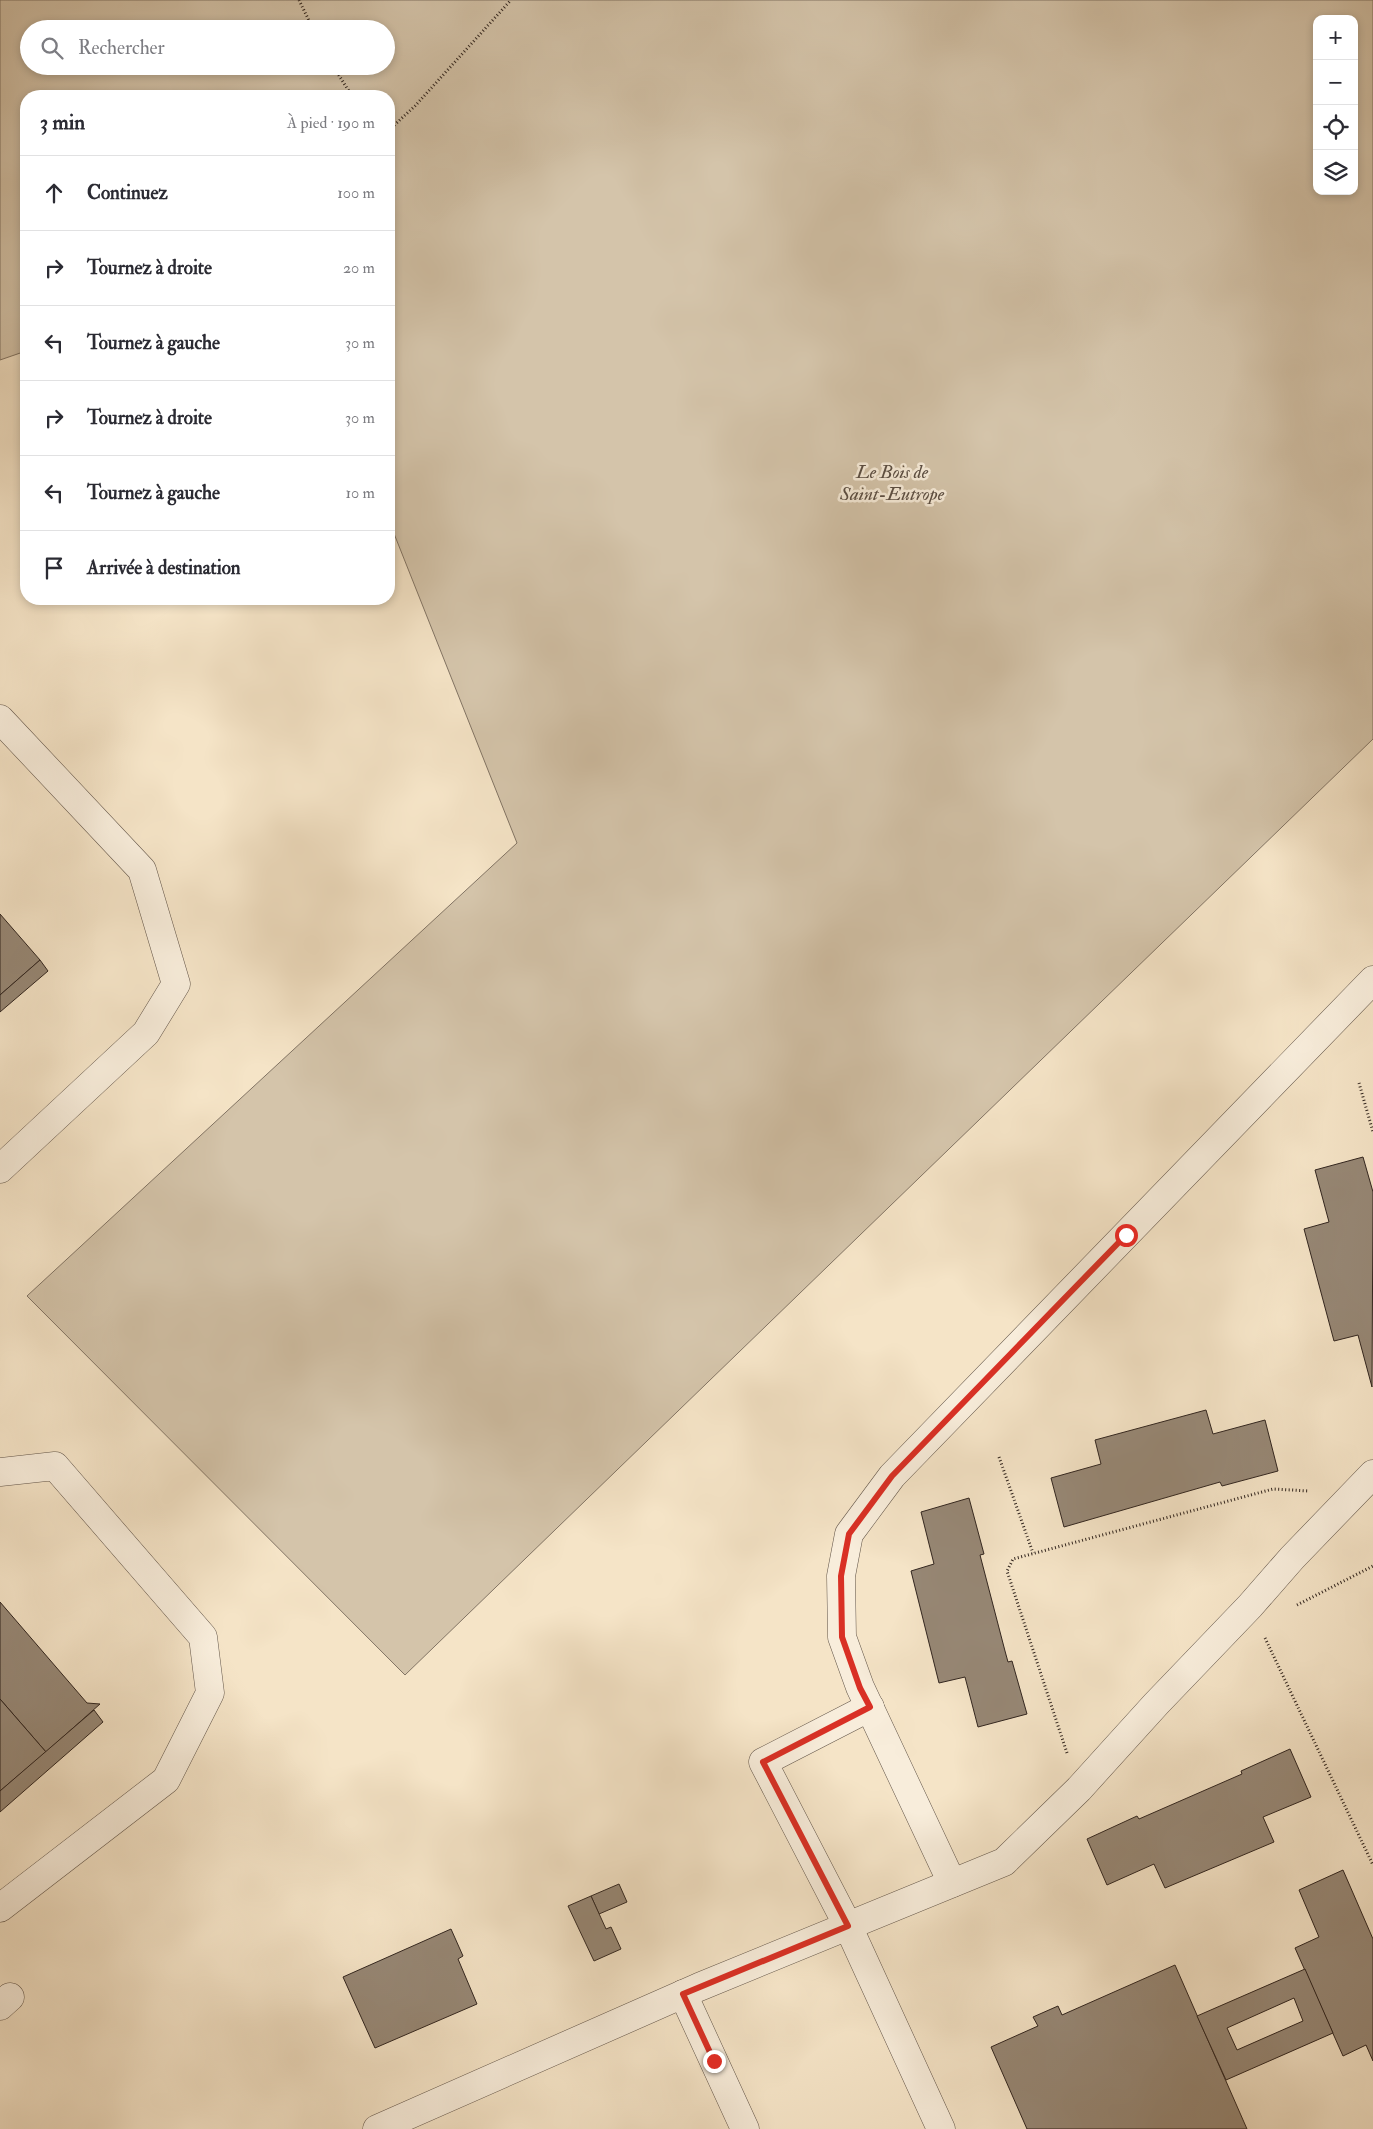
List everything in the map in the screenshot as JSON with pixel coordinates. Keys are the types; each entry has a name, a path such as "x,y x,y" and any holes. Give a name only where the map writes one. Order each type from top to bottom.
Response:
{"lane":[{"path":"0,719 142,870 176,984 146,1033 0,1169"},
{"path":"952,1883 860,1688 842,1637 841,1576 849,1534 892,1476 1373,980"},
{"path":"0,1472 55,1466 204,1637 210,1693 166,1780 0,1908"},
{"path":"377,2129 683,1994 1004,1862 1079,1789 1156,1704 1250,1606 1292,1558 1373,1474"},
{"path":"870,1707 763,1762 848,1926 941,2129"},
{"path":"683,1994 744,2129"}],"path":[{"path":"299,0 309,20"},
{"path":"395,124 415,106 511,0"},
{"path":"339,75 348,90"},
{"path":"1359,1083 1373,1132"},
{"path":"999,1456 1033,1554"},
{"path":"1079,1789 1007,1571 1013,1558 1274,1489 1312,1491 1342,1506"},
{"path":"1294,1606 1373,1566"},
{"path":"1250,1606 1373,1866"}],"green space":[{"name":"Le Bois de Saint-Eutrope","path":"0,0 1373,0 1373,739 405,1675 27,1296 517,843 395,536 395,90 20,90 20,353 0,360"}],"building":[{"path":"0,914 40,960 0,995"},
{"path":"40,960 48,971 0,1012 0,995"},
{"path":"1363,1157 1373,1192 1372,1387 1358,1335 1334,1341 1304,1229 1329,1222 1315,1170"},
{"path":"1206,1410 1213,1434 1265,1420 1278,1471 1222,1486 1220,1482 1064,1527 1051,1478 1101,1464 1095,1440"},
{"path":"969,1498 984,1554 980,1555 1005,1651 1008,1662 1012,1661 1027,1714 978,1727 965,1677 939,1683 911,1571 934,1564 921,1512"},
{"path":"0,1602 87,1703 100,1704 46,1752 0,1699"},
{"path":"0,1699 46,1752 0,1791"},
{"path":"94,1710 103,1722 0,1812 0,1791"},
{"path":"1290,1749 1311,1797 1263,1817 1274,1842 1165,1888 1154,1864 1107,1885 1087,1839 1137,1816 1139,1819 1242,1774 1241,1771"},
{"path":"1343,1870 1373,1939 1373,2061 1366,2045 1343,2056 1295,1948 1319,1937 1299,1890"},
{"path":"619,1884 627,1902 599,1914 591,1896"},
{"path":"591,1896 606,1929 611,1927 621,1949 594,1961 568,1906"},
{"path":"451,1929 463,1956 458,1959 477,2004 375,2048 343,1977"},
{"path":"1175,1965 1247,2129 1027,2129 991,2047 1038,2026 1033,2017 1058,2006 1062,2015"},
{"path":"1305,1969 1333,2033 1226,2080 1197,2016","holes":["1294,1998 1303,2021 1237,2050 1227,2028"]}],"route":[{"path":"714,2061 683,1994 848,1926 763,1762 870,1707 860,1688 842,1637 841,1576 849,1534 892,1476 1126,1235"}]}
